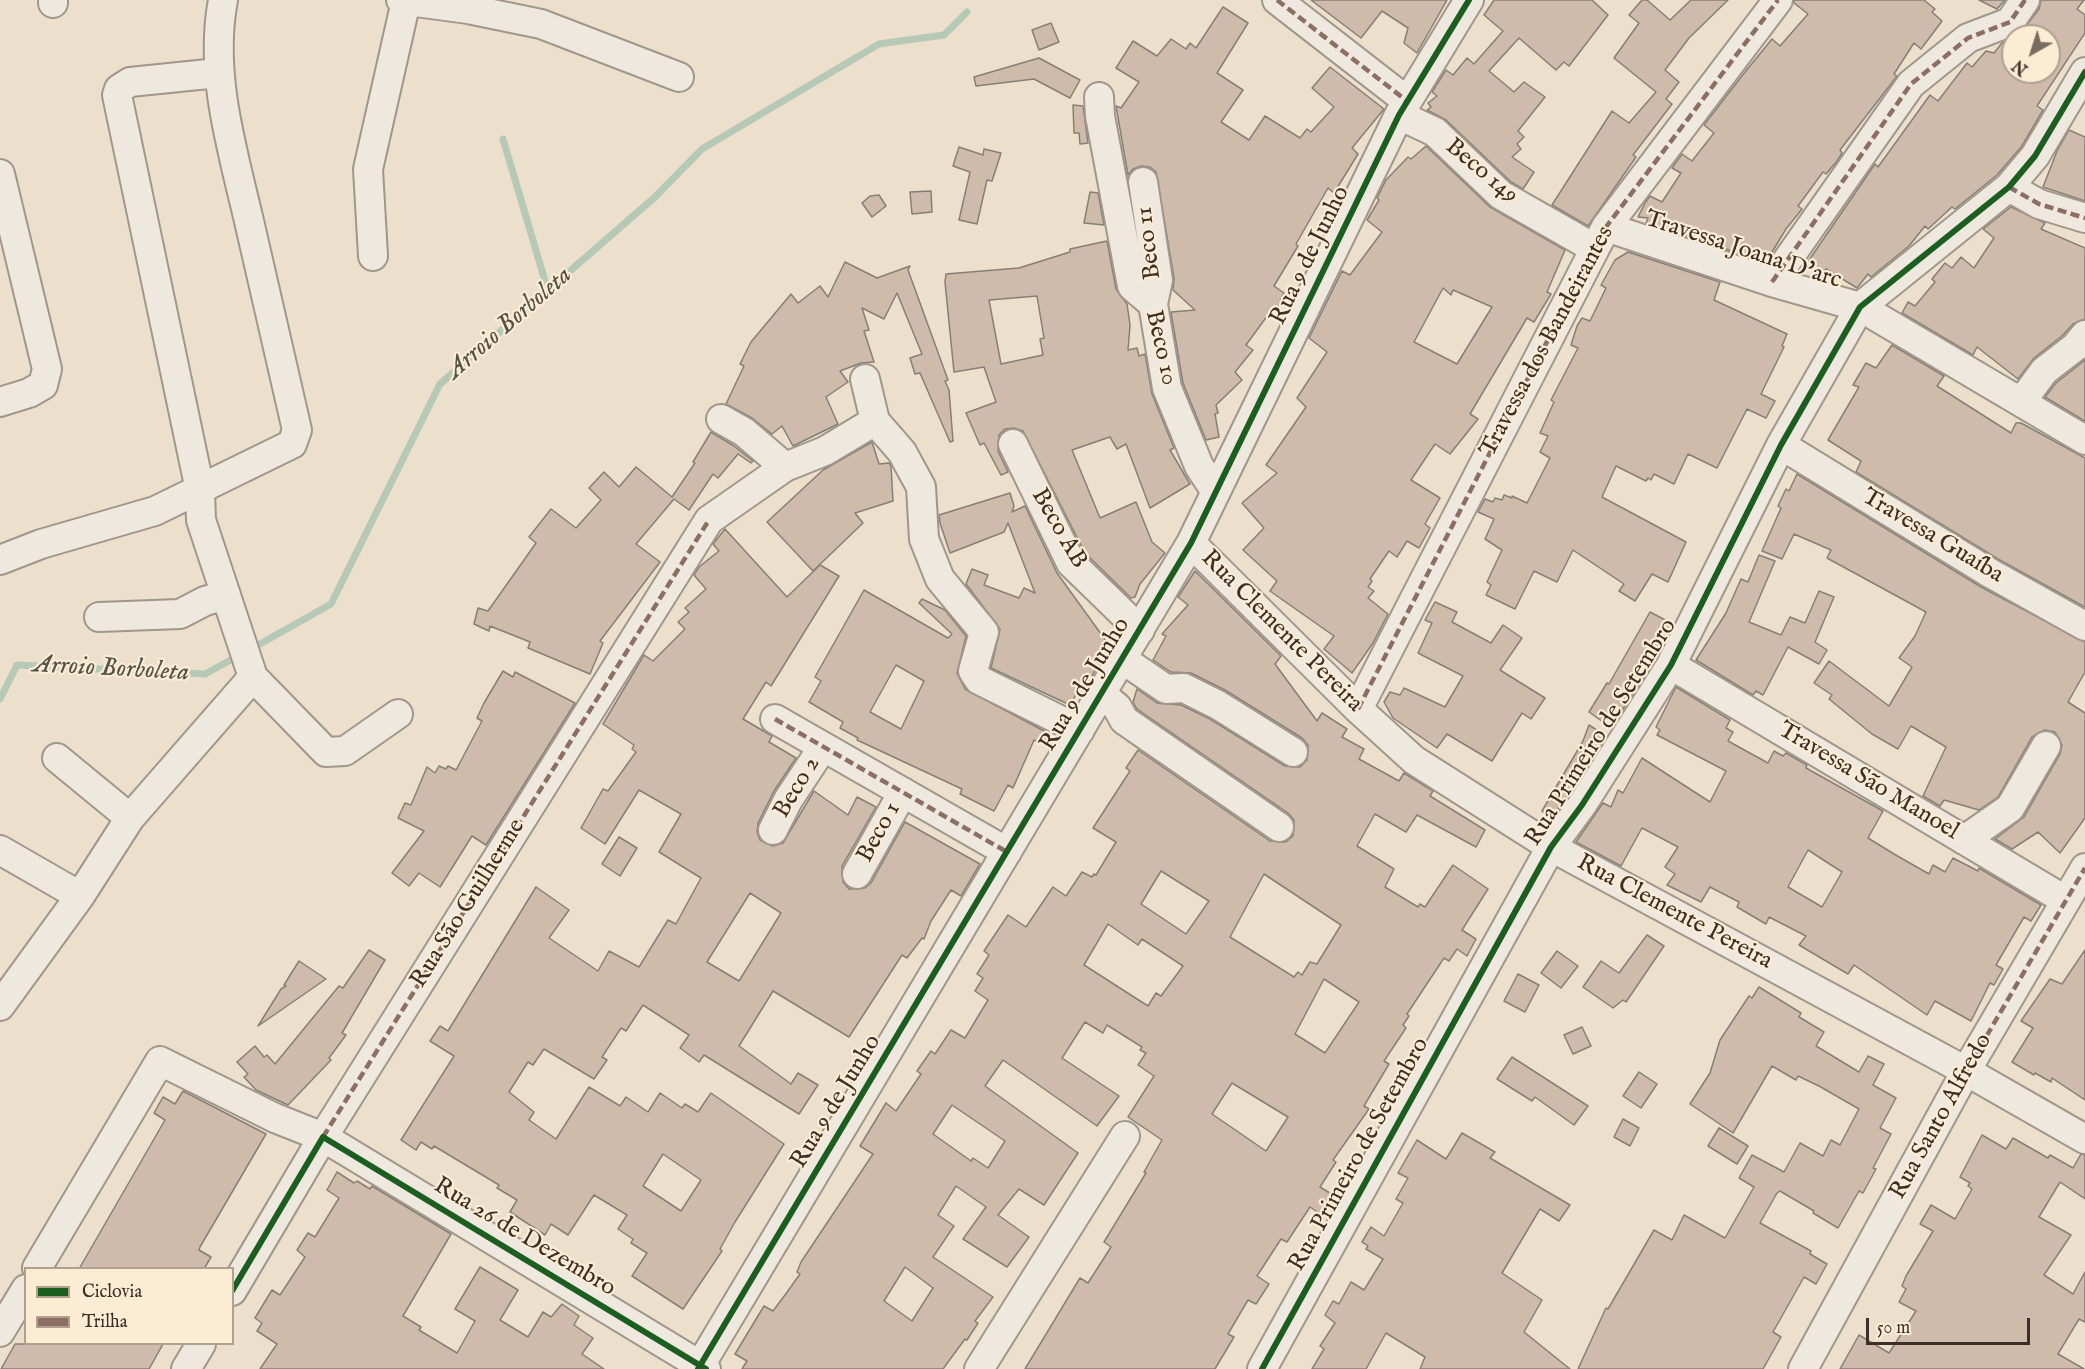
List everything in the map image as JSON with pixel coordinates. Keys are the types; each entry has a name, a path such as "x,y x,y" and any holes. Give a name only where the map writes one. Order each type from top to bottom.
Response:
{"street":[{"path":"0,560 41,544 155,511 292,444 297,430 227,126 218,74 220,19 224,0"},
{"name":"Beco 149","path":"1277,0 1403,108 1435,132 1501,195 1600,237"},
{"name":"Rua 9 de Junho","path":"701,1368 1191,543 1403,108 1469,0"},
{"name":"Travessa dos Bandeirantes","path":"1358,709 1600,237 1778,0"},
{"path":"1772,282 1911,84 1968,38 2010,22 2025,0"},
{"path":"373,256 368,170 403,1 468,4 541,24 679,77"},
{"name":"Rua Primeiro de Setembro","path":"1262,1369 1551,847 1582,805 1671,665 1781,445 1860,307 2009,187 2035,156 2085,72"},
{"path":"218,74 130,82 119,89 117,95 200,490 201,520 253,677 326,752 345,751 398,714"},
{"name":"Beco 10","path":"1099,97 1100,116 1132,286 1153,304 1167,388 1199,466 1216,492"},
{"path":"0,174 47,369 43,385 29,393 0,402"},
{"name":"Beco 11","path":"1143,182 1158,280 1153,304"},
{"path":"2009,187 2039,204 2085,218"},
{"name":"Travessa Joana D'arc","path":"1600,237 1860,307 2085,440"},
{"path":"2022,401 2043,371 2075,347 2085,335"},
{"path":"865,379 875,421 902,452 921,487 924,539 940,579 984,632 973,671 979,680 1080,730"},
{"path":"722,419 744,432 785,467 825,451 875,421"},
{"name":"Beco AB","path":"1013,444 1071,563 1140,630"},
{"name":"Travessa Guaíba","path":"1781,445 1990,573 2085,626"},
{"name":"Rua São Guilherme","path":"234,1288 323,1137 709,520 785,467"},
{"name":"Rua Clemente Pereira","path":"1191,543 1358,709 1414,760 1551,847 1966,1071 2085,1139"},
{"path":"99,617 180,614 205,601 226,595"},
{"path":"1122,659 1166,688 1184,688 1218,705 1293,752"},
{"name":"Travessa São Manoel","path":"1671,665 2066,900"},
{"path":"0,1006 80,896 130,818 253,677"},
{"path":"1101,694 1117,707 1124,720 1279,826"},
{"path":"775,719 1007,852"},
{"path":"1964,840 2010,808 2046,746"},
{"name":"Beco 2","path":"773,830 788,800 823,747"},
{"path":"57,758 130,818"},
{"name":"Beco 1","path":"857,874 903,792"},
{"path":"0,850 80,896"},
{"name":"Rua Santo Alfredo","path":"1803,1369 1966,1071 2085,868"},
{"name":"Rua 26 de Dezembro","path":"38,1267 160,1061 275,1118 323,1137 701,1368"},
{"path":"979,1369 1125,1136"},
{"path":"0,1332 24,1291"},
{"path":"186,1369 200,1345"}],"building":[{"path":"1311,0 1447,0 1417,53 1404,43 1408,28 1382,11 1361,38"},
{"path":"1494,0 1592,0 1608,15 1569,66 1564,62 1556,70 1519,38 1489,71 1514,92 1524,82 1545,97 1518,131 1524,137 1517,144 1521,149 1512,157 1534,172 1523,189 1511,182 1446,120 1427,110 1431,107 1428,103 1437,96 1432,92 1446,70 1453,75 1467,58 1474,64 1503,31 1484,15"},
{"path":"1642,0 1647,0 1670,20 1691,0 1728,0 1689,38 1665,70 1679,82 1666,99 1672,104 1633,155 1636,157 1588,226 1552,205 1612,111 1629,123 1656,92 1614,58 1639,23 1629,15"},
{"path":"1794,0 1924,0 1935,9 1932,12 1942,21 1921,49 1914,43 1894,74 1897,76 1840,150 1842,153 1837,161 1826,174 1823,172 1798,206 1802,209 1786,229 1766,262 1646,223 1648,218 1638,217 1645,203 1650,196 1662,202 1681,173 1672,168 1682,154 1692,161 1714,133 1704,125 1745,72 1772,39 1780,46 1808,14 1794,3"},
{"path":"1979,0 2005,0 1997,9"},
{"path":"2041,0 2084,0 2077,9 2085,15 2085,33 2061,70 2061,24 2027,24 2039,9"},
{"path":"1223,7 1248,23 1217,73 1243,90 1221,122 1249,140 1265,116 1300,138 1307,129 1311,132 1334,107 1312,88 1330,67 1384,109 1352,148 1358,154 1334,193 1328,188 1296,244 1298,246 1274,286 1284,293 1276,311 1273,308 1246,345 1253,350 1235,372 1242,380 1216,405 1218,413 1215,414 1219,437 1206,440 1183,383 1171,312 1195,310 1173,290 1174,278 1156,172 1150,167 1141,166 1133,169 1128,175 1116,106 1121,108 1139,82 1116,68 1133,41 1157,56 1171,39 1186,49 1190,43 1196,48"},
{"path":"1051,23 1059,42 1039,50 1032,30"},
{"path":"2001,44 2001,84 2051,84 2037,106 2043,110 2022,146 1997,175 1955,209 1952,207 1928,229 1925,226 1909,246 1871,277 1868,274 1857,288 1826,269 1823,274 1805,266 1875,164 1878,167 1930,95 1938,101 1967,63 1972,67 1986,51 1994,53"},
{"path":"1039,58 1080,80 1070,98 1034,79 976,86 974,77"},
{"path":"1073,105 1083,106 1088,143 1080,144 1079,133 1074,133"},
{"path":"2069,130 2085,137 2085,201 2043,187 2057,151"},
{"path":"1426,146 1490,207 1565,250 1547,292 1551,294 1534,322 1527,318 1470,414 1478,419 1450,454 1435,444 1411,480 1440,498 1425,524 1430,528 1419,548 1407,541 1397,557 1389,551 1370,579 1372,581 1368,587 1374,591 1368,598 1388,614 1373,643 1352,673 1324,649 1334,636 1270,591 1277,581 1243,550 1264,528 1242,503 1277,473 1266,465 1306,407 1297,398 1327,352 1309,338 1342,271 1350,275 1382,232 1367,220 1379,200 1377,198 1386,180 1408,157 1411,159","holes":["1443,288 1451,295 1453,290 1492,307 1457,364 1414,342"]},
{"path":"959,147 983,155 984,149 1001,153 992,181 987,180 977,224 959,220 970,172 953,166"},
{"path":"931,191 932,212 912,214 910,192"},
{"path":"1090,192 1098,193 1104,225 1084,223"},
{"path":"879,195 886,206 872,217 862,203 870,196"},
{"path":"2011,207 2045,223 2041,229 2085,248 2085,319 2073,324 2034,358 2018,379 1977,347 1973,355 1902,313 1908,302 1915,306 1935,282 1932,279 1945,263 1952,268 1961,257 1974,268 1994,238 1983,229"},
{"path":"1107,241 1116,289 1127,304 1130,325 1128,350 1137,348 1139,356 1145,354 1152,394 1174,448 1170,450 1190,484 1150,508 1126,444 1117,449 1110,437 1072,450 1100,518 1136,502 1152,542 1165,553 1140,584 1135,597 1131,598 1085,553 1023,431 1014,428 1005,429 999,435 998,451 1008,472 1001,475 984,443 980,445 966,413 996,402 984,367 954,372 946,274 1019,268 1070,252 1070,249","holes":["1037,296 1044,338 1040,339 1043,355 1001,364 989,300"]},
{"path":"1628,252 1720,282 1714,300 1787,334 1782,346 1784,347 1761,394 1775,401 1766,418 1747,409 1717,468 1688,454 1674,484 1654,474 1651,480 1648,478 1646,481 1616,466 1602,497 1686,542 1668,582 1652,574 1635,601 1619,591 1624,584 1573,550 1557,582 1534,571 1515,609 1486,595 1491,585 1487,582 1502,550 1485,539 1494,519 1478,512 1485,499 1493,502 1495,498 1502,500 1504,495 1527,503 1550,458 1540,452 1548,436 1540,433 1554,402 1551,400 1578,348 1571,345 1577,326 1582,318 1590,321 1606,288 1601,285 1615,260"},
{"path":"845,262 877,278 910,266 908,270 948,380 945,381 949,390 953,441 950,442 920,373 915,374 910,358 922,354 897,293 884,319 862,308 869,330 864,331 874,362 861,363 840,371 848,382 826,397 838,424 793,446 782,426 772,434 752,418 726,404 744,366 740,364 751,342 791,294 798,303 820,286 828,297"},
{"path":"1892,345 1944,376 1937,386 2011,433 2016,423 2021,423 2085,458 2085,607 1998,559 1856,472 1861,461 1828,440 1859,387 1853,385 1866,363 1876,368"},
{"path":"2085,360 2085,421 2045,397 2056,383"},
{"path":"711,432 753,461 751,463 738,454 718,478 713,474 689,510 674,499 636,544 660,562 600,641 603,643 590,674 528,648 530,642 490,626 489,631 474,624 478,608 488,611 536,543 529,537 551,509 576,528 601,500 589,488 604,472 619,487 636,467 672,497 695,463 693,462"},
{"path":"872,442 879,464 889,463 891,466 893,501 855,513 863,523 813,571 767,522 823,470"},
{"path":"1797,474 1981,587 2085,642 2085,672 2068,702 2085,713 2085,818 2060,853 2038,832 2012,849 1995,839 2024,817 2060,754 2062,745 2055,732 2045,730 2032,737 1998,797 1979,810 1944,800 1940,806 1923,796 1946,747 1911,726 1898,749 1872,734 1829,699 1832,695 1814,683 1829,661 1889,706 1912,667 1899,658 1915,636 1926,612 1827,558 1831,550 1794,534 1782,559 1762,551 1781,508 1778,506 1786,489 1789,491"},
{"path":"1010,493 1014,506 1012,512 1025,506 1057,573 1109,645 1086,687 1082,684 1070,705 991,668 1000,629 966,584 972,569 988,575 984,585 1019,598 1024,588 1035,593 1008,523 1004,532 950,553 940,523 939,515"},
{"path":"725,529 787,597 820,565 839,576 771,686 766,682 743,719 772,736 769,742 796,758 774,791 758,823 757,832 760,840 773,846 783,843 814,791 848,815 857,797 876,807 842,866 843,882 849,889 865,888 871,883 905,822 980,864 961,896 951,890 931,921 924,939 922,938 907,958 902,955 849,1037 773,991 739,1046 791,1084 798,1073 818,1085 799,1114 704,1055 699,1062 680,1048 689,1035 643,1005 626,1031 621,1028 602,1057 607,1060 594,1079 544,1049 533,1065 528,1062 509,1092 534,1112 529,1120 556,1139 589,1087 620,1106 626,1097 648,1112 660,1093 682,1108 685,1104 698,1112 711,1093 784,1144 735,1222 720,1249 722,1251 683,1309 632,1276 647,1253 631,1243 633,1239 618,1229 627,1215 594,1195 568,1235 551,1224 545,1235 510,1212 517,1200 497,1188 499,1185 434,1146 432,1149 421,1142 416,1150 401,1140 454,1056 430,1041 440,1026 448,1031 536,887 569,910 549,938 598,971 609,951 639,967 668,920 676,924 701,878 659,852 681,814 639,790 605,844 581,828 603,789 608,791 636,752 632,749 634,745 603,724 644,655 653,661 685,629 678,622 689,612 685,608 706,589 694,575 699,567 719,551 713,544","holes":["750,893 781,913 739,981 707,962","663,1154 701,1180 681,1211 643,1186"]},
{"path":"1759,555 1775,561 1749,622 1781,635 1790,617 1805,623 1819,591 1834,597 1815,642 1827,650 1819,664 1788,647 1763,695 1756,691 1753,695 1696,660 1726,613 1741,579 1748,582"},
{"path":"1195,571 1281,656 1275,664 1317,721 1322,713 1347,729 1342,737 1364,749 1359,759 1399,781 1404,773 1433,791 1430,796 1485,830 1476,847 1417,815 1406,832 1375,814 1357,846 1394,869 1385,887 1418,907 1420,904 1425,907 1453,865 1488,889 1462,930 1476,939 1467,956 1457,949 1449,961 1444,958 1407,1014 1409,1016 1403,1025 1406,1028 1384,1061 1389,1064 1364,1106 1369,1109 1333,1160 1336,1162 1320,1187 1333,1195 1322,1215 1310,1207 1287,1242 1281,1239 1257,1276 1269,1284 1256,1304 1248,1300 1228,1334 1234,1337 1215,1369 1025,1369 1080,1278 1088,1283 1111,1247 1104,1242 1146,1173 1144,1172 1162,1140 1128,1117 1154,1076 1138,1065 1146,1053 1140,1050 1142,1047 1107,1025 1103,1033 1085,1022 1062,1058 1119,1096 1097,1126 1003,1060 985,1086 1078,1153 1044,1205 1019,1189 998,1215 1029,1237 1007,1267 963,1239 986,1207 956,1186 938,1215 954,1226 933,1257 993,1297 975,1321 978,1323 967,1340 965,1339 943,1369 742,1369 747,1361 735,1354 764,1306 773,1311 800,1274 797,1272 801,1262 873,1154 860,1146 886,1103 896,1111 921,1074 917,1071 931,1051 935,1054 951,1030 965,1038 988,1000 975,991 983,978 977,974 989,955 984,951 1008,915 1026,927 1053,887 1066,896 1082,872 1092,877 1096,875 1116,842 1093,828 1130,771 1126,768 1138,750 1270,841 1286,842 1293,836 1294,820 1288,813 1137,709 1133,702 1137,689 1157,703 1181,705 1210,719 1285,766 1300,767 1307,760 1308,745 1302,738 1225,690 1191,673 1171,672 1153,660 1166,636 1162,634 1188,605 1178,597","holes":["1161,871 1209,901 1186,934 1141,904","1264,874 1341,925 1317,964 1310,962 1302,975 1298,972 1294,977 1230,937","1108,924 1138,945 1142,939 1183,966 1161,996 1156,993 1148,1006 1084,965","1324,979 1359,1002 1325,1053 1295,1034","1232,1083 1288,1117 1266,1151 1212,1114","952,1105 1005,1141 988,1168 973,1158 971,1161 933,1134","905,1267 933,1288 912,1321 884,1301"]},
{"path":"864,590 948,638 952,634 919,603 922,599 945,610 966,636 957,673 965,689 1048,733 1043,744 1034,740 1013,788 1008,785 994,811 960,794 962,789 857,740 858,738 840,728 843,722 809,702 821,681 815,677","holes":["896,665 924,681 901,729 870,712"]},
{"path":"1435,602 1457,612 1452,622 1491,643 1503,625 1522,638 1500,670 1545,698 1531,719 1522,713 1492,761 1447,734 1437,748 1393,718 1384,702 1390,692 1400,695 1404,688 1445,707 1463,676 1418,653 1432,623 1425,620"},
{"path":"1650,612 1673,624 1657,657 1619,715 1610,710 1603,722 1589,712 1607,683 1609,684"},
{"path":"503,671 513,677 515,672 575,703 486,845 472,836 440,887 419,873 409,886 392,873 424,831 398,818 405,803 411,805 427,767 435,773 439,766 446,769 448,766 456,770 482,721 477,718 484,703"},
{"path":"1676,687 1730,720 1726,728 1733,732 1728,741 1768,763 1774,751 1783,756 1786,753 1807,765 1806,768 1883,811 1868,838 1894,854 1929,874 1933,865 1945,872 1953,858 1978,871 1979,868 2041,905 2031,921 2024,917 1996,965 2003,969 1994,985 1990,983 1971,1021 1935,1001 1927,1015 1854,965 1848,974 1799,945 1806,936 1769,917 1766,924 1737,907 1739,902 1710,887 1701,902 1667,885 1675,874 1665,867 1678,847 1642,828 1621,866 1576,842 1603,803 1611,807 1618,790 1623,793 1642,758 1710,802 1726,771 1657,735 1660,730 1656,727","holes":["1808,850 1842,872 1822,907 1788,887"]},
{"path":"1589,725 1606,736 1553,817 1542,811 1583,741"},
{"path":"619,837 637,848 620,876 602,864"},
{"path":"1647,935 1664,946 1626,1002 1623,1000 1613,1008 1583,987 1601,961 1619,973"},
{"path":"369,950 385,960 342,1033 346,1035 329,1058 331,1060 288,1105 256,1090 244,1077 248,1074 237,1062 255,1046 264,1057 267,1055 275,1064 339,986 343,988"},
{"path":"2085,950 2085,1100 2052,1078 2051,1082 2012,1062 2033,1028 2021,1021 2050,979 2062,984"},
{"path":"1557,951 1578,966 1561,988 1541,973"},
{"path":"299,961 326,979 258,1026 281,989 286,986 284,985"},
{"path":"1518,974 1539,985 1525,1012 1504,1001"},
{"path":"1759,987 1801,1013 1799,1017 1824,1032 1816,1046 1859,1072 1868,1056 1884,1064 1873,1085 1896,1098 1880,1128 1891,1134 1873,1168 1876,1169 1863,1193 1859,1191 1838,1228 1780,1191 1760,1223 1811,1251 1810,1254 1827,1264 1816,1284 1804,1277 1773,1332 1781,1337 1763,1369 1578,1369 1606,1308 1608,1309 1654,1230 1672,1240 1684,1215 1725,1238 1754,1187 1739,1178 1752,1155 1784,1172 1800,1143 1823,1156 1831,1140 1840,1145 1859,1109 1819,1086 1798,1076 1796,1080 1772,1066 1733,1133 1690,1104 1710,1073 1720,1040 1749,996 1752,998"},
{"path":"1582,1027 1591,1046 1573,1054 1564,1035"},
{"path":"1512,1057 1588,1106 1574,1125 1535,1097 1532,1101 1497,1079"},
{"path":"1639,1072 1657,1084 1641,1108 1623,1096"},
{"path":"183,1091 266,1134 200,1247 199,1250 211,1257 205,1267 80,1267 165,1120 154,1113 163,1097 175,1104"},
{"path":"1623,1119 1639,1128 1630,1146 1614,1137"},
{"path":"1719,1128 1748,1146 1737,1164 1708,1146"},
{"path":"1462,1133 1495,1152 1490,1158 1570,1205 1559,1221 1540,1209 1502,1273 1542,1300 1524,1332 1570,1369 1420,1369 1425,1357 1386,1333 1366,1369 1312,1369 1324,1349 1320,1346 1335,1323 1325,1315 1333,1301 1339,1304 1351,1282 1364,1290 1383,1259 1366,1249 1368,1246 1362,1242 1371,1227 1384,1236 1403,1203 1396,1199 1408,1178 1398,1173 1417,1140 1446,1159"},
{"path":"1982,1135 2006,1149 2013,1138 2048,1158 2050,1155 2073,1168 2081,1154 2085,1155 2085,1199 2060,1182 2039,1217 2071,1235 2044,1275 2073,1294 2085,1272 2085,1322 2079,1319 2058,1354 2084,1369 1840,1369 1859,1335 1889,1353 1916,1311 1899,1302 1906,1289 1902,1286 1906,1276 1933,1231 1920,1224 1931,1205 1955,1219 1972,1189 1968,1186 1970,1183 1960,1177"},
{"path":"337,1172 354,1183 357,1181 370,1189 372,1186 451,1234 403,1316 421,1327 419,1330 457,1353 475,1321 455,1309 480,1267 518,1290 500,1320 528,1337 543,1312 551,1317 562,1304 579,1316 574,1325 593,1338 582,1354 604,1369 260,1369 277,1344 257,1331 262,1323 255,1318 272,1290 280,1295 305,1257 297,1250 308,1233 315,1237 339,1198 327,1190"},
{"path":"15,1344 162,1345 149,1369 1,1369"}],"waterway":[{"name":"Arroio Borboleta","path":"251,649 331,604 440,384 655,197 702,149 879,44 944,35 967,12"},
{"path":"503,139 548,291"},
{"name":"Arroio Borboleta","path":"0,699 17,665 205,674 238,656"}],"marked path":[{"path":"1277,0 1407,101"},
{"path":"1358,709 1606,227 1778,0"},
{"path":"1772,282 1911,84 1968,38 2010,22 2025,0"},
{"path":"2009,187 2039,204 2085,218"},
{"path":"323,1137 709,520"},
{"path":"775,719 1007,852"},
{"path":"1966,1071 2085,868"}],"cycle path":[{"path":"698,1369 1191,543 1399,115 1469,0"},
{"path":"1262,1369 1551,847 1582,805 1671,665 1781,445 1860,307 2009,187 2035,156 2085,72"},
{"path":"234,1288 323,1137 706,1369"}]}
